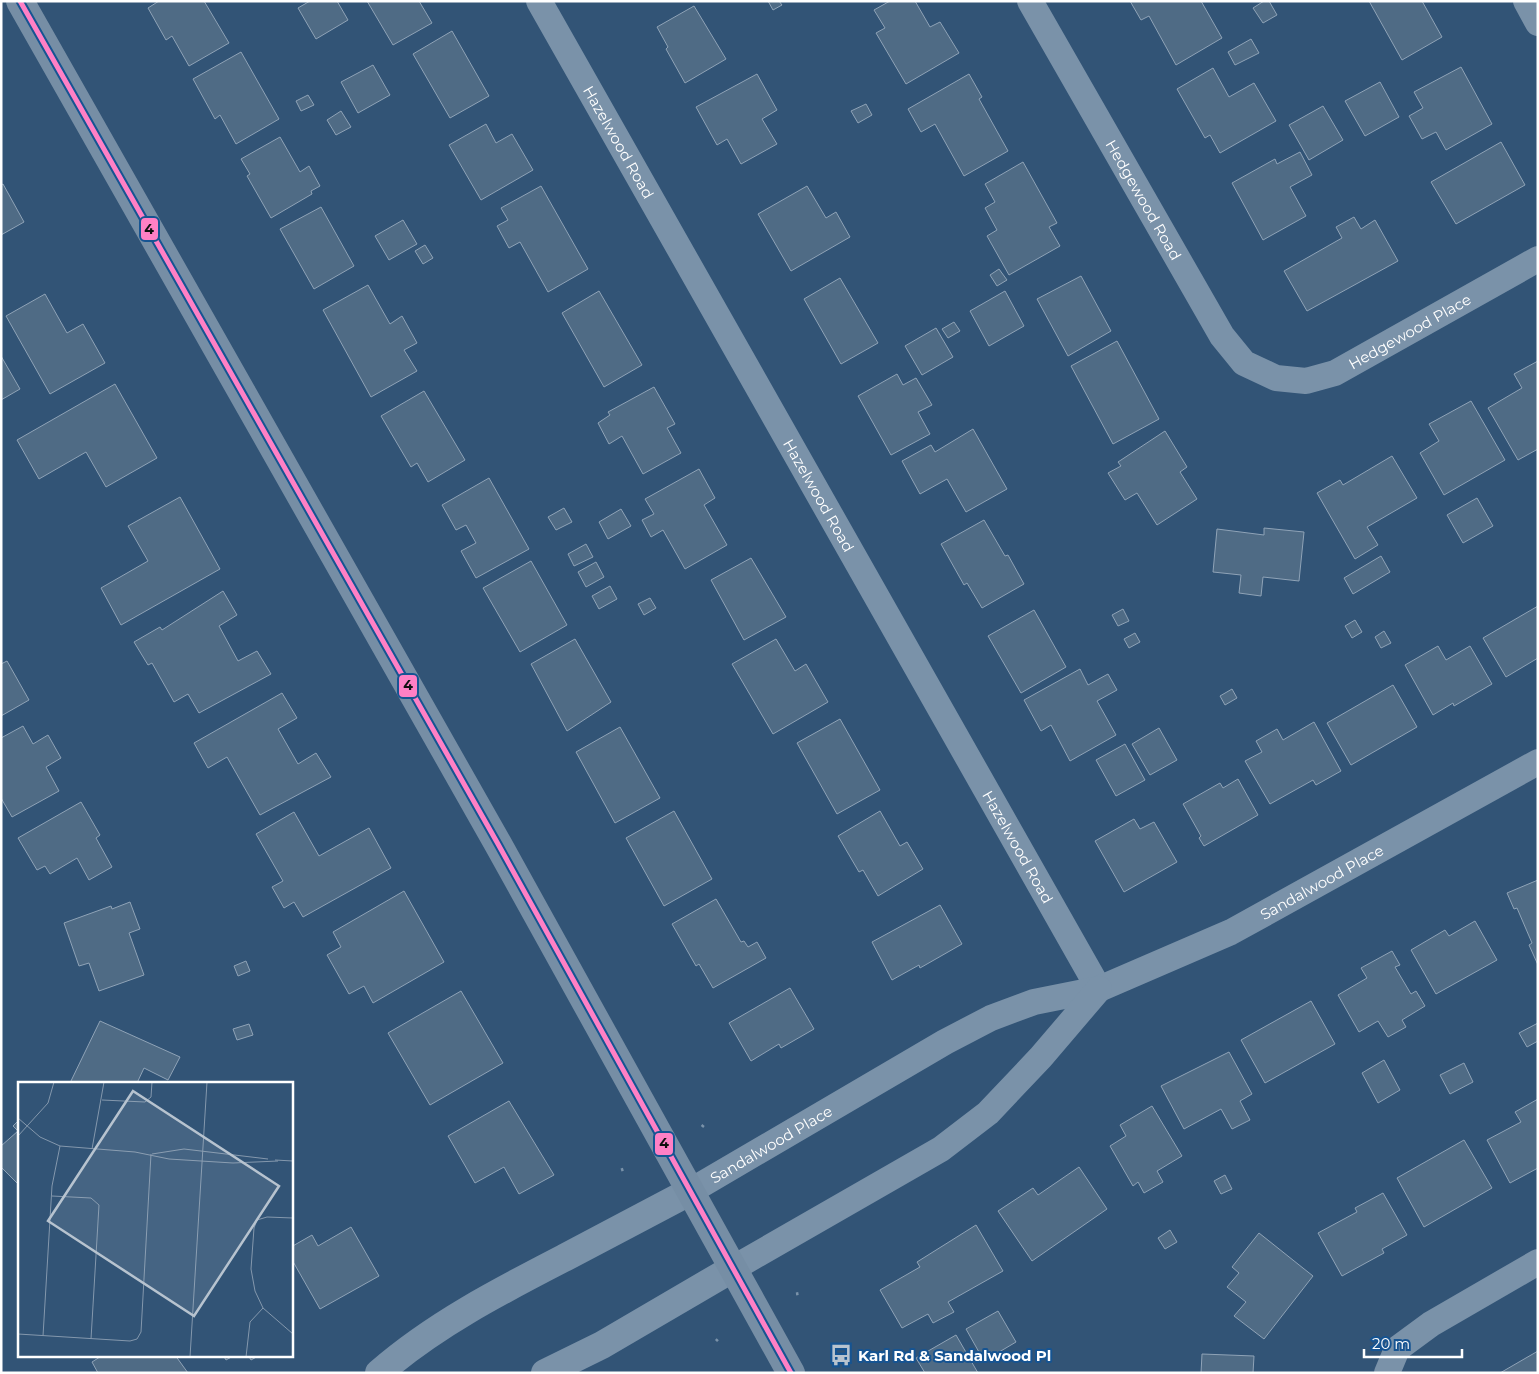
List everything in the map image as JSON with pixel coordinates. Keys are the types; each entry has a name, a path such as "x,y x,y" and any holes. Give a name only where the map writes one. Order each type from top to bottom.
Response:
{"main road":[{"path":"20,1 498,844 689,1192 791,1373"}],"street":[{"name":"Hazelwood Road","path":"539,1 1099,989"},
{"name":"Hedgewood Road","path":"1030,1 1222,336 1244,363 1276,378"},
{"path":"1526,1 1538,23"},
{"name":"Hedgewood Place","path":"1276,378 1306,381 1335,373 1538,259"},
{"name":"Sandalwood Place","path":"379,1373 400,1355 499,1292 689,1192 944,1042 991,1018 1034,1002 1099,989 1231,932 1538,762"},
{"name":"Sandalwood Place","path":"544,1373 602,1344 941,1149 988,1113 1041,1057 1099,989"},
{"path":"1387,1373 1397,1348 1431,1324 1538,1262"}],"path":[{"path":"702,1126 705,1123"},
{"path":"621,1170 627,1168"},
{"path":"796,1294 802,1293"},
{"path":"716,1341 720,1337"}],"building":[{"path":"159,1 204,1 229,43 189,66 172,36 166,40 148,8"},
{"path":"310,1 337,1 348,20 316,39 298,8"},
{"path":"367,1 419,1 432,23 393,45"},
{"path":"768,1 779,1 782,5 773,10"},
{"path":"890,1 915,1 930,27 940,22 959,53 906,84 876,33 885,28 874,10"},
{"path":"1130,1 1201,1 1222,38 1176,65 1149,16 1141,20"},
{"path":"1264,1 1269,1 1277,15 1263,23 1253,8"},
{"path":"1369,1 1422,1 1442,37 1402,60"},
{"path":"694,6 726,59 685,83 666,49 668,47 657,27"},
{"path":"452,31 489,96 450,118 413,54"},
{"path":"1251,39 1259,53 1235,65 1228,52"},
{"path":"241,52 279,119 236,144 220,115 215,119 193,79"},
{"path":"373,65 390,95 358,113 341,82"},
{"path":"1461,67 1492,124 1446,150 1436,132 1422,139 1409,116 1423,108 1414,92"},
{"path":"1213,68 1229,97 1254,83 1276,121 1220,153 1210,135 1205,138 1177,89"},
{"path":"757,74 777,110 762,119 777,144 741,164 727,139 717,145 696,107"},
{"path":"969,74 982,97 979,99 1008,151 964,176 935,124 921,132 908,109"},
{"path":"1380,82 1399,117 1365,136 1345,101"},
{"path":"308,95 314,105 301,111 296,101"},
{"path":"866,104 872,115 858,123 851,111"},
{"path":"1323,106 1343,140 1309,160 1289,125"},
{"path":"341,111 351,127 336,135 327,120"},
{"path":"486,124 496,143 512,134 533,170 481,200 449,145"},
{"path":"280,137 300,172 309,166 320,186 311,191 312,194 271,218 247,176 250,174 241,159"},
{"path":"1501,142 1525,185 1456,224 1431,182"},
{"path":"1300,152 1312,175 1290,187 1306,216 1263,240 1232,183 1275,159 1277,164"},
{"path":"1023,162 1057,223 1049,227 1060,246 1009,275 987,236 997,230 985,208 995,202 985,184"},
{"path":"3,184 24,222 1,235 1,185"},
{"path":"541,186 588,269 548,292 520,242 509,248 497,226 508,220 501,208"},
{"path":"807,186 826,218 836,212 850,237 791,271 758,214"},
{"path":"321,207 354,266 314,289 280,229"},
{"path":"1354,217 1361,229 1375,220 1398,261 1307,311 1284,271 1342,238 1336,227"},
{"path":"403,220 417,244 389,260 375,236"},
{"path":"425,245 433,258 423,264 415,251"},
{"path":"999,269 1007,280 997,286 990,275"},
{"path":"1081,276 1111,331 1068,356 1037,299"},
{"path":"840,278 878,343 841,364 804,299"},
{"path":"368,285 390,324 402,316 417,343 404,350 417,371 371,397 323,310"},
{"path":"599,291 642,365 604,387 562,313"},
{"path":"1005,291 1024,326 989,346 970,311"},
{"path":"45,294 67,333 83,324 105,363 50,394 6,316"},
{"path":"954,322 960,331 948,338 942,329"},
{"path":"936,328 953,357 922,375 905,346"},
{"path":"1117,341 1159,419 1113,444 1071,366"},
{"path":"1,356 20,389 1,400"},
{"path":"1538,361 1538,449 1518,460 1488,408 1522,388 1514,374"},
{"path":"897,374 903,385 916,378 932,405 918,412 930,434 891,455 858,396"},
{"path":"115,384 157,458 106,487 86,452 39,479 17,440"},
{"path":"654,387 675,424 667,428 681,453 643,474 622,436 609,444 598,423 610,415 608,412"},
{"path":"424,391 465,460 428,482 417,463 411,467 381,416"},
{"path":"1471,401 1505,460 1444,495 1420,453 1439,441 1429,424"},
{"path":"973,429 1007,489 966,512 947,479 920,494 902,461 931,445 935,452"},
{"path":"1165,431 1187,467 1180,472 1197,499 1157,525 1137,493 1125,500 1108,473 1121,466 1118,462"},
{"path":"1392,456 1417,498 1367,527 1378,545 1355,559 1317,493 1340,480 1343,485"},
{"path":"699,469 715,498 704,505 727,545 685,569 663,530 651,537 642,520 654,514 645,499"},
{"path":"489,478 529,549 476,578 461,551 476,543 466,525 456,530 442,505"},
{"path":"180,497 220,569 121,625 101,588 148,561 128,526"},
{"path":"1477,498 1493,526 1463,543 1447,515"},
{"path":"564,508 572,522 556,530 548,517"},
{"path":"621,509 631,526 608,539 599,522"},
{"path":"984,520 1005,556 1008,555 1024,584 982,608 967,583 964,585 941,544"},
{"path":"1264,528 1304,532 1299,581 1263,577 1261,596 1239,593 1241,575 1213,572 1217,529 1264,535"},
{"path":"586,544 593,557 574,566 568,554"},
{"path":"1381,556 1390,572 1353,594 1344,578"},
{"path":"751,558 786,617 744,640 711,580"},
{"path":"531,561 567,625 520,652 483,588"},
{"path":"596,562 604,577 586,587 578,572"},
{"path":"610,586 617,599 599,609 592,596"},
{"path":"223,591 237,615 219,626 238,661 257,651 271,674 199,713 188,694 174,702 152,663 148,665 134,642 160,627 162,630"},
{"path":"650,598 656,608 644,615 638,604"},
{"path":"1538,606 1538,658 1506,677 1483,638"},
{"path":"1123,609 1129,621 1118,626 1112,615"},
{"path":"1034,610 1066,667 1021,693 988,636"},
{"path":"1355,620 1362,632 1352,638 1345,626"},
{"path":"1384,631 1391,643 1381,648 1375,637"},
{"path":"1135,633 1140,642 1129,648 1124,639"},
{"path":"575,639 611,702 567,731 531,664"},
{"path":"776,639 795,671 806,664 828,702 773,734 732,664"},
{"path":"1438,646 1446,660 1470,646 1492,684 1454,706 1453,703 1433,715 1405,665"},
{"path":"7,661 29,700 1,716 1,664"},
{"path":"1080,669 1088,685 1108,674 1117,690 1097,701 1116,735 1070,761 1051,725 1041,731 1024,700"},
{"path":"1393,685 1417,727 1351,765 1327,723"},
{"path":"1232,689 1237,698 1225,705 1220,696"},
{"path":"282,693 297,718 278,729 298,764 316,753 331,777 260,815 227,757 208,768 194,743"},
{"path":"840,719 880,790 837,814 797,743"},
{"path":"1314,722 1341,771 1316,785 1313,780 1270,804 1245,761 1262,752 1256,741 1277,729 1283,740"},
{"path":"23,726 33,744 48,735 61,758 46,767 59,791 12,817 1,798 1,738"},
{"path":"620,727 660,798 615,823 576,752"},
{"path":"1159,728 1177,760 1150,775 1132,744"},
{"path":"1125,744 1145,780 1116,796 1096,760"},
{"path":"1238,779 1258,815 1204,846 1199,838 1201,836 1183,804 1220,783 1223,788"},
{"path":"81,802 100,835 96,838 112,867 89,880 77,858 50,874 45,866 37,870 18,838"},
{"path":"674,811 712,879 664,906 626,838"},
{"path":"880,811 900,846 907,842 923,869 878,896 863,870 859,872 838,836"},
{"path":"294,812 319,856 369,828 391,868 303,917 294,902 284,908 272,887 283,881 256,834"},
{"path":"1134,819 1140,829 1154,822 1177,862 1124,892 1095,841"},
{"path":"1538,880 1538,965 1529,945 1532,943 1517,908 1514,909 1507,893"},
{"path":"404,891 444,962 373,1003 364,986 349,994 327,955 341,947 333,932"},
{"path":"716,899 741,942 744,941 748,947 757,942 766,958 713,988 699,964 696,966 672,924"},
{"path":"130,902 140,929 129,933 144,975 99,991 89,963 79,966 64,923 111,906 112,909"},
{"path":"940,905 962,944 920,968 919,965 892,980 872,942"},
{"path":"1475,921 1497,960 1436,994 1411,950 1445,930 1449,936"},
{"path":"1392,951 1400,965 1395,967 1411,994 1416,991 1425,1006 1402,1020 1406,1027 1388,1037 1378,1021 1359,1032 1338,995 1367,978 1361,968"},
{"path":"246,961 250,971 238,976 234,966"},
{"path":"790,988 814,1029 781,1048 779,1044 751,1061 729,1023"},
{"path":"461,991 503,1063 430,1105 388,1033"},
{"path":"1311,1001 1335,1044 1265,1083 1241,1040"},
{"path":"100,1021 180,1057 168,1080 144,1068 137,1082 70,1082"},
{"path":"1538,1023 1538,1041 1527,1047 1519,1033"},
{"path":"249,1024 253,1035 237,1040 233,1029"},
{"path":"1229,1052 1252,1094 1240,1101 1250,1120 1232,1129 1221,1109 1184,1129 1161,1086"},
{"path":"1384,1060 1400,1090 1378,1103 1362,1073"},
{"path":"1464,1063 1473,1082 1450,1094 1440,1075"},
{"path":"1538,1099 1538,1168 1510,1183 1487,1140 1521,1122 1515,1112"},
{"path":"509,1101 554,1175 519,1194 504,1167 475,1183 448,1136"},
{"path":"1152,1106 1182,1156 1157,1171 1163,1182 1144,1193 1138,1182 1133,1186 1110,1146 1126,1136 1120,1125"},
{"path":"18,1121 18,1131 13,1126"},
{"path":"18,1131 18,1184 1,1167 1,1146"},
{"path":"1464,1140 1492,1188 1424,1227 1397,1178"},
{"path":"1079,1167 1107,1209 1032,1261 998,1211 1033,1188 1038,1195"},
{"path":"1225,1175 1232,1189 1221,1194 1214,1181"},
{"path":"1383,1193 1407,1235 1382,1249 1384,1253 1342,1276 1318,1233 1357,1212 1355,1208"},
{"path":"976,1225 1003,1271 948,1302 954,1312 933,1323 928,1314 902,1328 880,1290 920,1267 917,1262"},
{"path":"351,1227 379,1276 320,1309 292,1260 292,1246 312,1235 318,1246"},
{"path":"1170,1230 1177,1242 1165,1249 1158,1238"},
{"path":"1259,1233 1313,1276 1264,1339 1234,1316 1246,1302 1227,1287 1239,1273 1232,1267"},
{"path":"998,1311 1016,1342 984,1361 966,1329"},
{"path":"956,1335 978,1373 925,1373 916,1358"},
{"path":"1538,1351 1538,1373 1500,1373"},
{"path":"1202,1354 1254,1356 1253,1373 1201,1373"},
{"path":"101,1356 176,1356 188,1373 98,1373 92,1362"},
{"path":"224,1356 233,1356 226,1360"},
{"path":"249,1356 258,1356 251,1360"}],"transit line":[{"name":"4","path":"20,1 498,844 791,1373"}],"place":[{"name":"Karl Rd & Sandalwood Pl","path":"841,1355"}]}
